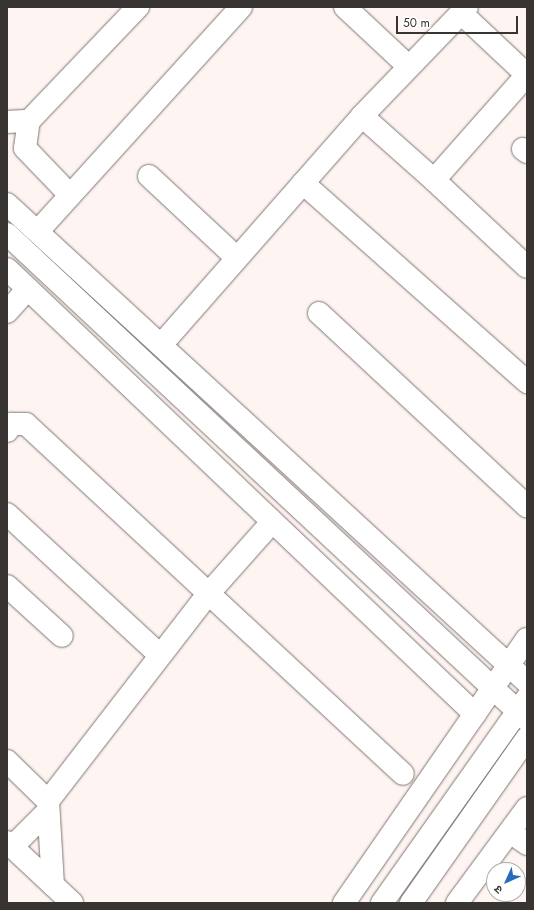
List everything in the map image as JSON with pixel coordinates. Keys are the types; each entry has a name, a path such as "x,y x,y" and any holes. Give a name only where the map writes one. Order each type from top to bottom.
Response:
{"street":[{"path":"70,195 25,148 29,121 138,7"},
{"path":"38,232 241,7"},
{"path":"345,7 408,66"},
{"path":"161,345 362,116 408,66 464,10 527,75 434,180"},
{"path":"362,116 434,180 527,267"},
{"path":"7,122 29,121"},
{"path":"148,176 237,258"},
{"path":"304,183 527,382"},
{"path":"7,204 527,682"},
{"path":"7,234 492,688 524,710 382,903"},
{"path":"7,269 475,714"},
{"path":"7,312 28,289"},
{"path":"319,313 527,506"},
{"path":"7,431 12,424 26,424 402,774"},
{"path":"7,514 160,655"},
{"path":"72,903 10,844 48,806 160,655 209,593 272,522"},
{"path":"7,586 62,636"},
{"path":"344,903 527,639"},
{"path":"411,903 527,738"},
{"path":"7,761 48,806 53,885"},
{"path":"457,903 527,808"},
{"path":"510,832 527,844"}]}
